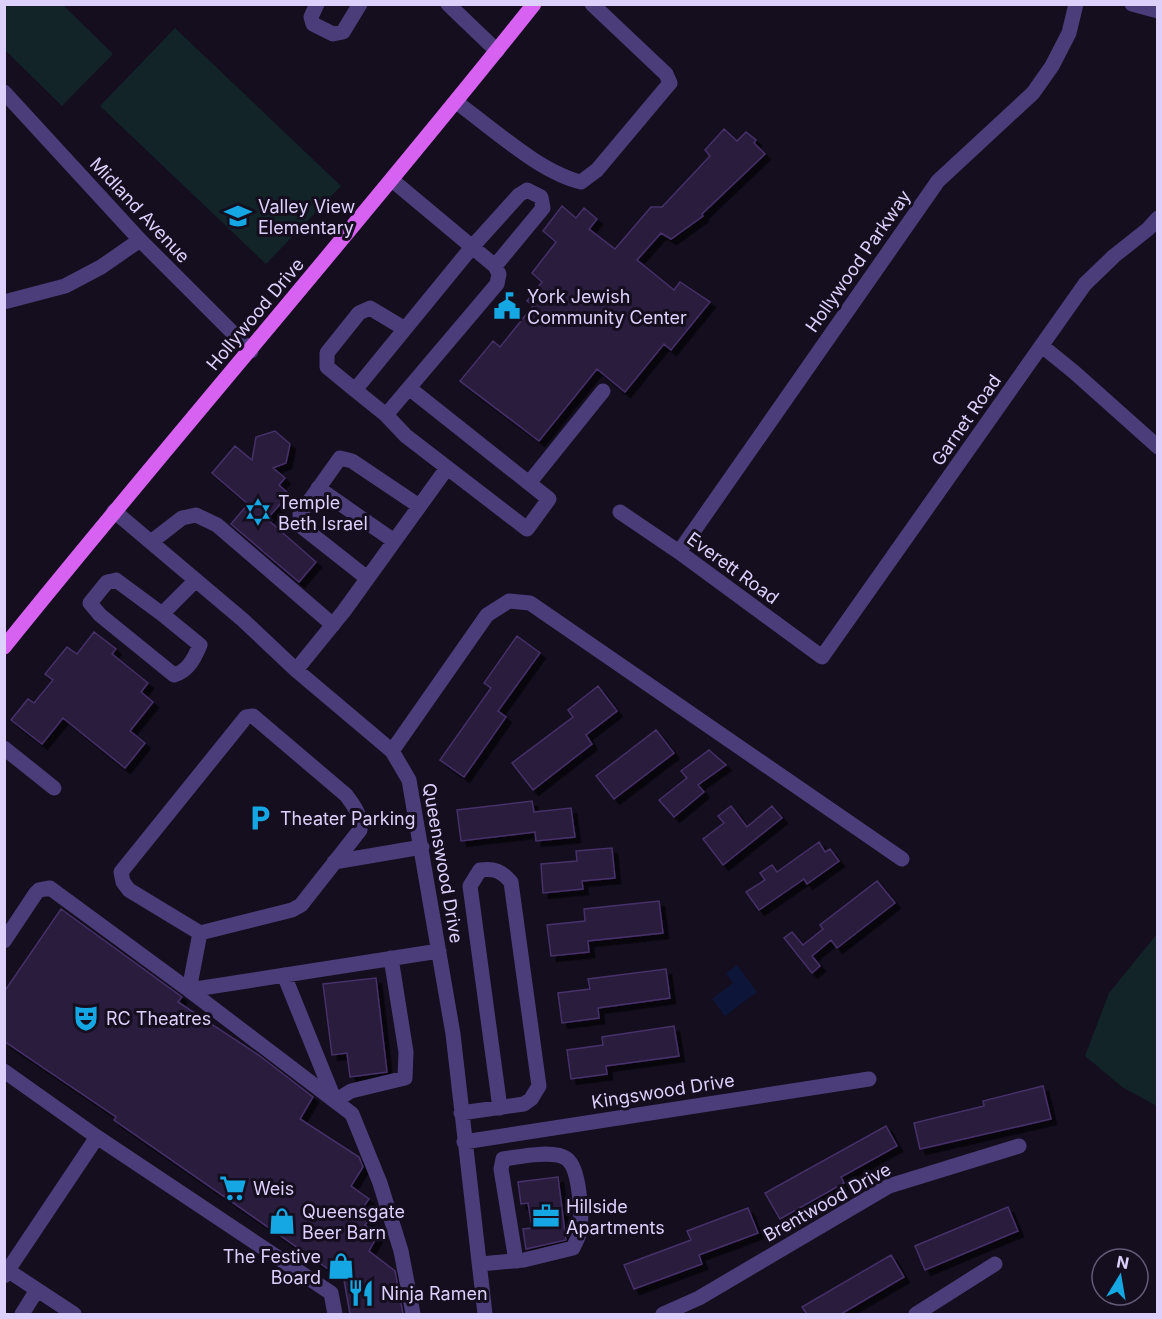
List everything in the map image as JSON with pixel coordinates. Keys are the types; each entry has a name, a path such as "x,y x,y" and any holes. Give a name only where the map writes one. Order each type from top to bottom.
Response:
{"main road":[{"name":"Hollywood Drive","path":"4,647 114,511 392,180 534,4"}],"street":[{"path":"317,4 311,17 313,24 333,34 343,32 360,4"},
{"path":"448,4 497,51"},
{"path":"456,102 542,165 564,178 580,182 597,170 670,83 666,74 592,4"},
{"name":"Hollywood Parkway","path":"679,552 938,181 1033,93 1052,66 1069,33 1076,4"},
{"path":"1132,4 1158,12"},
{"name":"Midland Avenue","path":"4,92 140,240 250,351"},
{"path":"387,415 497,284 499,274 495,266 392,180"},
{"path":"355,390 472,247 522,192 527,190 537,194 544,204 540,214 495,266"},
{"name":"Garnet Road","path":"822,657 1085,284 1158,218"},
{"path":"4,302 65,286 100,267 140,240"},
{"path":"405,329 370,308 359,313 327,353 327,367 387,415 406,436 527,529 549,499 409,388"},
{"path":"1042,345 1158,447"},
{"path":"529,483 603,391"},
{"path":"368,578 301,526 300,514 318,488 340,458 352,461 418,506"},
{"path":"296,670 333,625 447,468"},
{"path":"318,488 394,540"},
{"name":"Queenswood Drive","path":"114,511 392,751 409,780 453,1034 485,1314"},
{"name":"Everett Road","path":"620,512 679,552 822,657"},
{"path":"151,542 182,518 196,515 217,525 333,625"},
{"path":"116,580 162,614 200,645 196,656 183,672 174,675 100,615 90,603 107,582 116,580"},
{"path":"162,614 196,580"},
{"path":"392,751 488,615 509,601 530,603 902,859"},
{"path":"253,716 346,795 356,808 360,830 301,905 292,910 200,933 129,890 123,882 121,873 246,717 253,716"},
{"path":"4,748 54,788"},
{"path":"334,862 422,847"},
{"path":"461,1113 524,1104 531,1099 539,1086 511,882 503,873 493,868 480,870 470,886 500,1107"},
{"path":"4,941 36,893 39,890 50,888 352,1113 380,1183 401,1251 413,1314"},
{"path":"189,990 200,933"},
{"path":"189,990 439,951"},
{"path":"335,1101 351,1091 405,1078 406,1052 391,958"},
{"path":"284,975 335,1101"},
{"path":"4,1071 97,1137 331,1293 336,1314"},
{"name":"Kingswood Drive","path":"464,1142 869,1079"},
{"path":"74,1314 6,1271 97,1137"},
{"name":"Brentwood Drive","path":"663,1314 699,1298 889,1186 1019,1146"},
{"path":"480,1264 516,1261 573,1248 580,1232 579,1195 575,1168 566,1158 551,1154 502,1159 501,1169 516,1261"},
{"path":"916,1314 995,1264"},
{"path":"22,1314 37,1290"}],"shaded area":[{"path":"4,5 63,5 113,54 62,106 5,50"},
{"path":"175,28 341,186 266,264 100,106"},
{"path":"1157,934 1157,1106 1122,1087 1085,1056 1109,993"}],"water":[{"path":"737,965 757,992 725,1016 712,999 733,983 726,973"}],"building":[{"path":"724,129 737,141 746,132 756,140 754,143 765,154 702,214 703,216 671,239 661,233 637,260 674,290 680,282 710,302 671,350 664,344 625,392 597,369 539,441 460,381 493,341 500,347 533,306 527,301 542,282 532,273 556,242 543,231 562,206 576,218 584,208 597,219 589,229 615,249 651,207 662,207 710,156 705,150"},
{"name":"Temple Beth Israel","path":"275,431 290,444 286,463 273,468 285,478 279,485 289,494 267,519 316,562 299,582 231,524 248,504 212,473 235,446 252,460 256,437"},
{"path":"94,632 116,649 112,654 148,683 141,692 153,702 130,731 145,743 125,768 63,718 42,744 11,720 28,699 34,703 53,680 45,674 67,647 77,654"},
{"path":"517,636 540,653 498,711 506,717 464,777 440,760 491,688 484,683"},
{"path":"598,686 617,711 586,735 592,744 533,790 512,763 573,717 568,710"},
{"path":"656,730 674,753 614,799 596,776"},
{"path":"709,750 726,765 698,785 704,792 674,817 659,800 687,778 681,771"},
{"path":"532,801 534,812 571,808 575,837 536,841 535,832 461,841 457,810"},
{"path":"731,806 747,827 772,806 782,818 723,865 703,839 724,823 718,816"},
{"path":"819,842 825,852 830,849 839,861 807,884 804,879 759,910 746,892 765,880 760,873 772,865 777,872"},
{"path":"612,848 615,878 582,881 583,889 543,893 541,864 577,861 576,851"},
{"path":"877,881 895,903 837,948 831,940 812,956 820,966 812,973 784,938 792,932 803,945 823,929 820,925"},
{"path":"659,901 663,933 588,941 589,952 551,956 547,925 585,921 584,909"},
{"path":"61,909 182,997 178,1002 260,1056 313,1097 300,1119 359,1157 363,1167 351,1186 369,1199 362,1209 372,1216 365,1225 378,1235 369,1251 395,1271 403,1314 350,1314 344,1280 114,1120 116,1117 4,1041 4,992"},
{"path":"666,969 670,998 598,1008 599,1018 562,1023 558,993 590,989 588,979"},
{"path":"376,978 387,1072 350,1077 347,1053 332,1055 323,984"},
{"path":"674,1026 679,1056 606,1066 607,1074 571,1079 567,1050 603,1045 602,1037"},
{"path":"1043,1086 1051,1119 920,1149 914,1123 984,1106 983,1101"},
{"path":"886,1126 897,1146 841,1177 844,1183 780,1219 765,1193"},
{"name":"Hillside Apartments","path":"558,1177 566,1240 526,1249 523,1229 532,1228 528,1203 521,1204 518,1182"},
{"path":"1008,1207 1018,1231 925,1270 915,1246"},
{"path":"748,1208 758,1233 699,1255 702,1264 634,1289 624,1265 691,1240 687,1231"},
{"path":"891,1255 904,1277 841,1314 807,1314 802,1307"}],"place":[{"name":"Valley View Elementary","path":"238,216"},
{"name":"York Jewish Community Center","path":"507,306"},
{"name":"Temple Beth Israel","path":"258,512"},
{"name":"Theater Parking","path":"260,818"},
{"name":"RC Theatres","path":"86,1018"},
{"name":"Weis","path":"233,1188"},
{"name":"Hillside Apartments","path":"546,1216"},
{"name":"Queensgate Beer Barn","path":"282,1221"},
{"name":"The Festive Board","path":"341,1266"},
{"name":"Ninja Ramen","path":"361,1293"}]}
